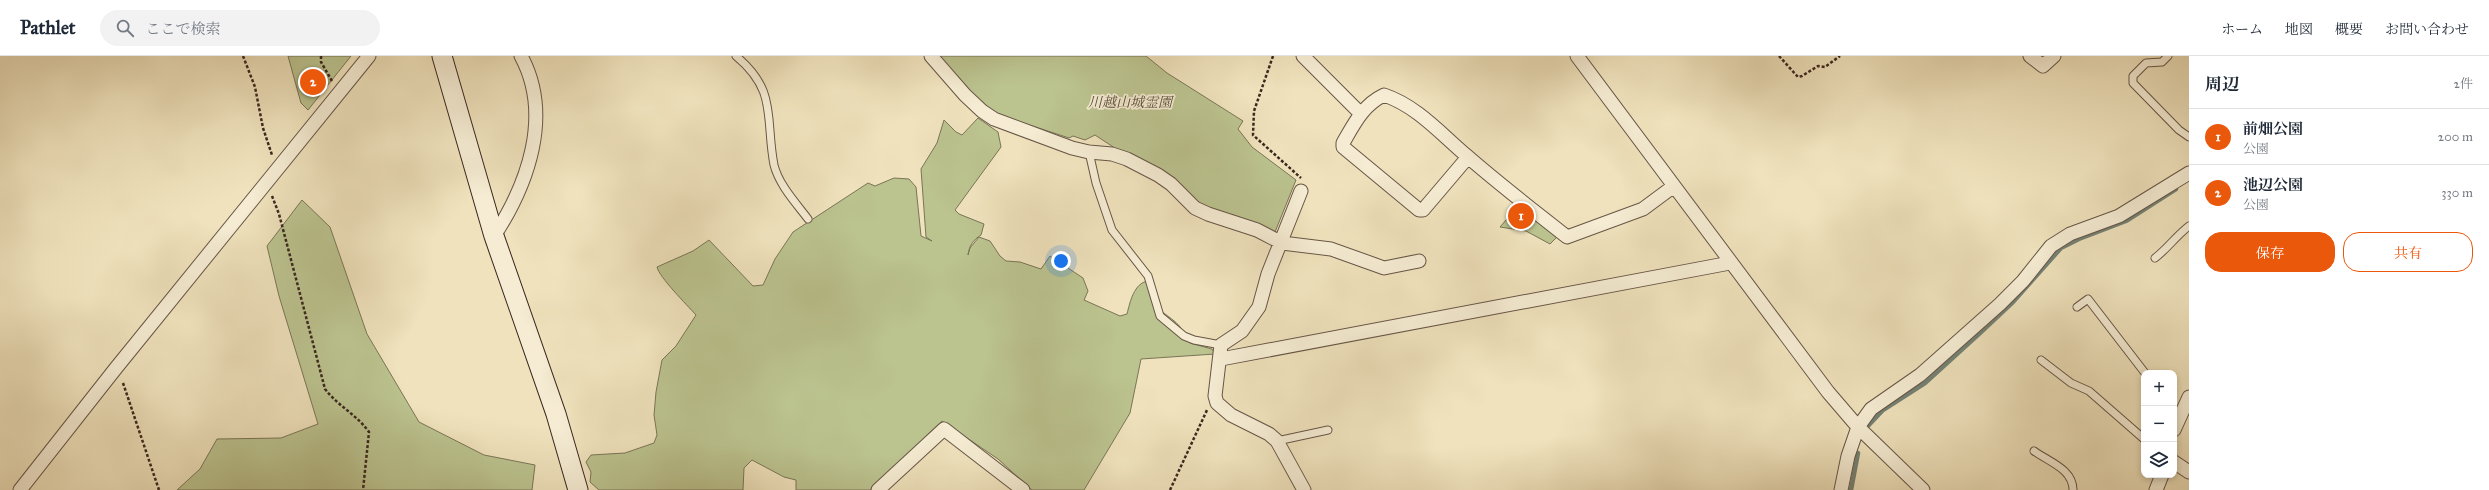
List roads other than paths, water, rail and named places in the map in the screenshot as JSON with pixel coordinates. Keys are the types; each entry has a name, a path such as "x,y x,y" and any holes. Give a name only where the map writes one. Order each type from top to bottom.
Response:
{"street":[{"path":"20,490 116,368 369,56"},
{"path":"442,56 494,236 556,414 578,490"},
{"path":"494,236 513,207 529,164 537,119 534,93 527,67 521,56"},
{"path":"931,56 965,95 982,111 994,119 1089,152 1112,154 1127,159 1171,184 1195,208 1257,230 1282,243 1331,249 1384,268 1419,261"},
{"path":"1303,56 1360,113"},
{"path":"1578,56 1730,263 1828,392 1858,426 1923,490"},
{"path":"2030,56 2043,66 2054,56"},
{"path":"1468,157 1423,210 1419,210 1343,147 1343,143 1360,113 1374,100 1384,95 1398,100 1428,122 1468,157 1566,237 1643,209 1674,186"},
{"path":"1840,490 1848,456 1858,426 1871,409 1920,375 2000,304 2023,281 2051,246 2070,234 2119,216 2189,173"},
{"path":"1301,191 1282,243 1268,274 1259,307 1242,331 1221,345 1221,360 1215,396 1222,408 1269,434 1276,441 1304,490"},
{"path":"1221,360 1730,263"},
{"path":"2177,411 2189,397"},
{"path":"878,490 944,429 1023,490"},
{"path":"2177,464 2189,472"},
{"path":"2156,490 2161,478"}],"lane":[{"path":"736,56 749,67 759,80 769,112 774,165 790,196 808,219"},
{"path":"2168,56 2162,62 2146,63 2133,76 2133,83 2178,130 2189,138"},
{"path":"1089,152 1096,183 1112,230 1148,276 1160,316 1184,336 1194,340 1221,345"},
{"path":"2155,258 2168,248 2175,237 2189,226"},
{"path":"2077,307 2088,298 2143,370"},
{"path":"2041,360 2071,383 2089,391 2141,436"},
{"path":"1276,441 1328,430"},
{"path":"2034,451 2069,475 2073,482 2073,490"}],"waterway":[{"path":"1867,427 1883,410 1925,383 1980,333 2013,302 2061,248 2079,239 2126,221 2176,189"},
{"path":"1851,490 1858,453"}],"place":[{"name":"池辺公園","path":"313,82"},
{"name":"前畑公園","path":"1521,216"}],"park label":[{"name":"川越山城霊園","path":"1130,102"}]}
